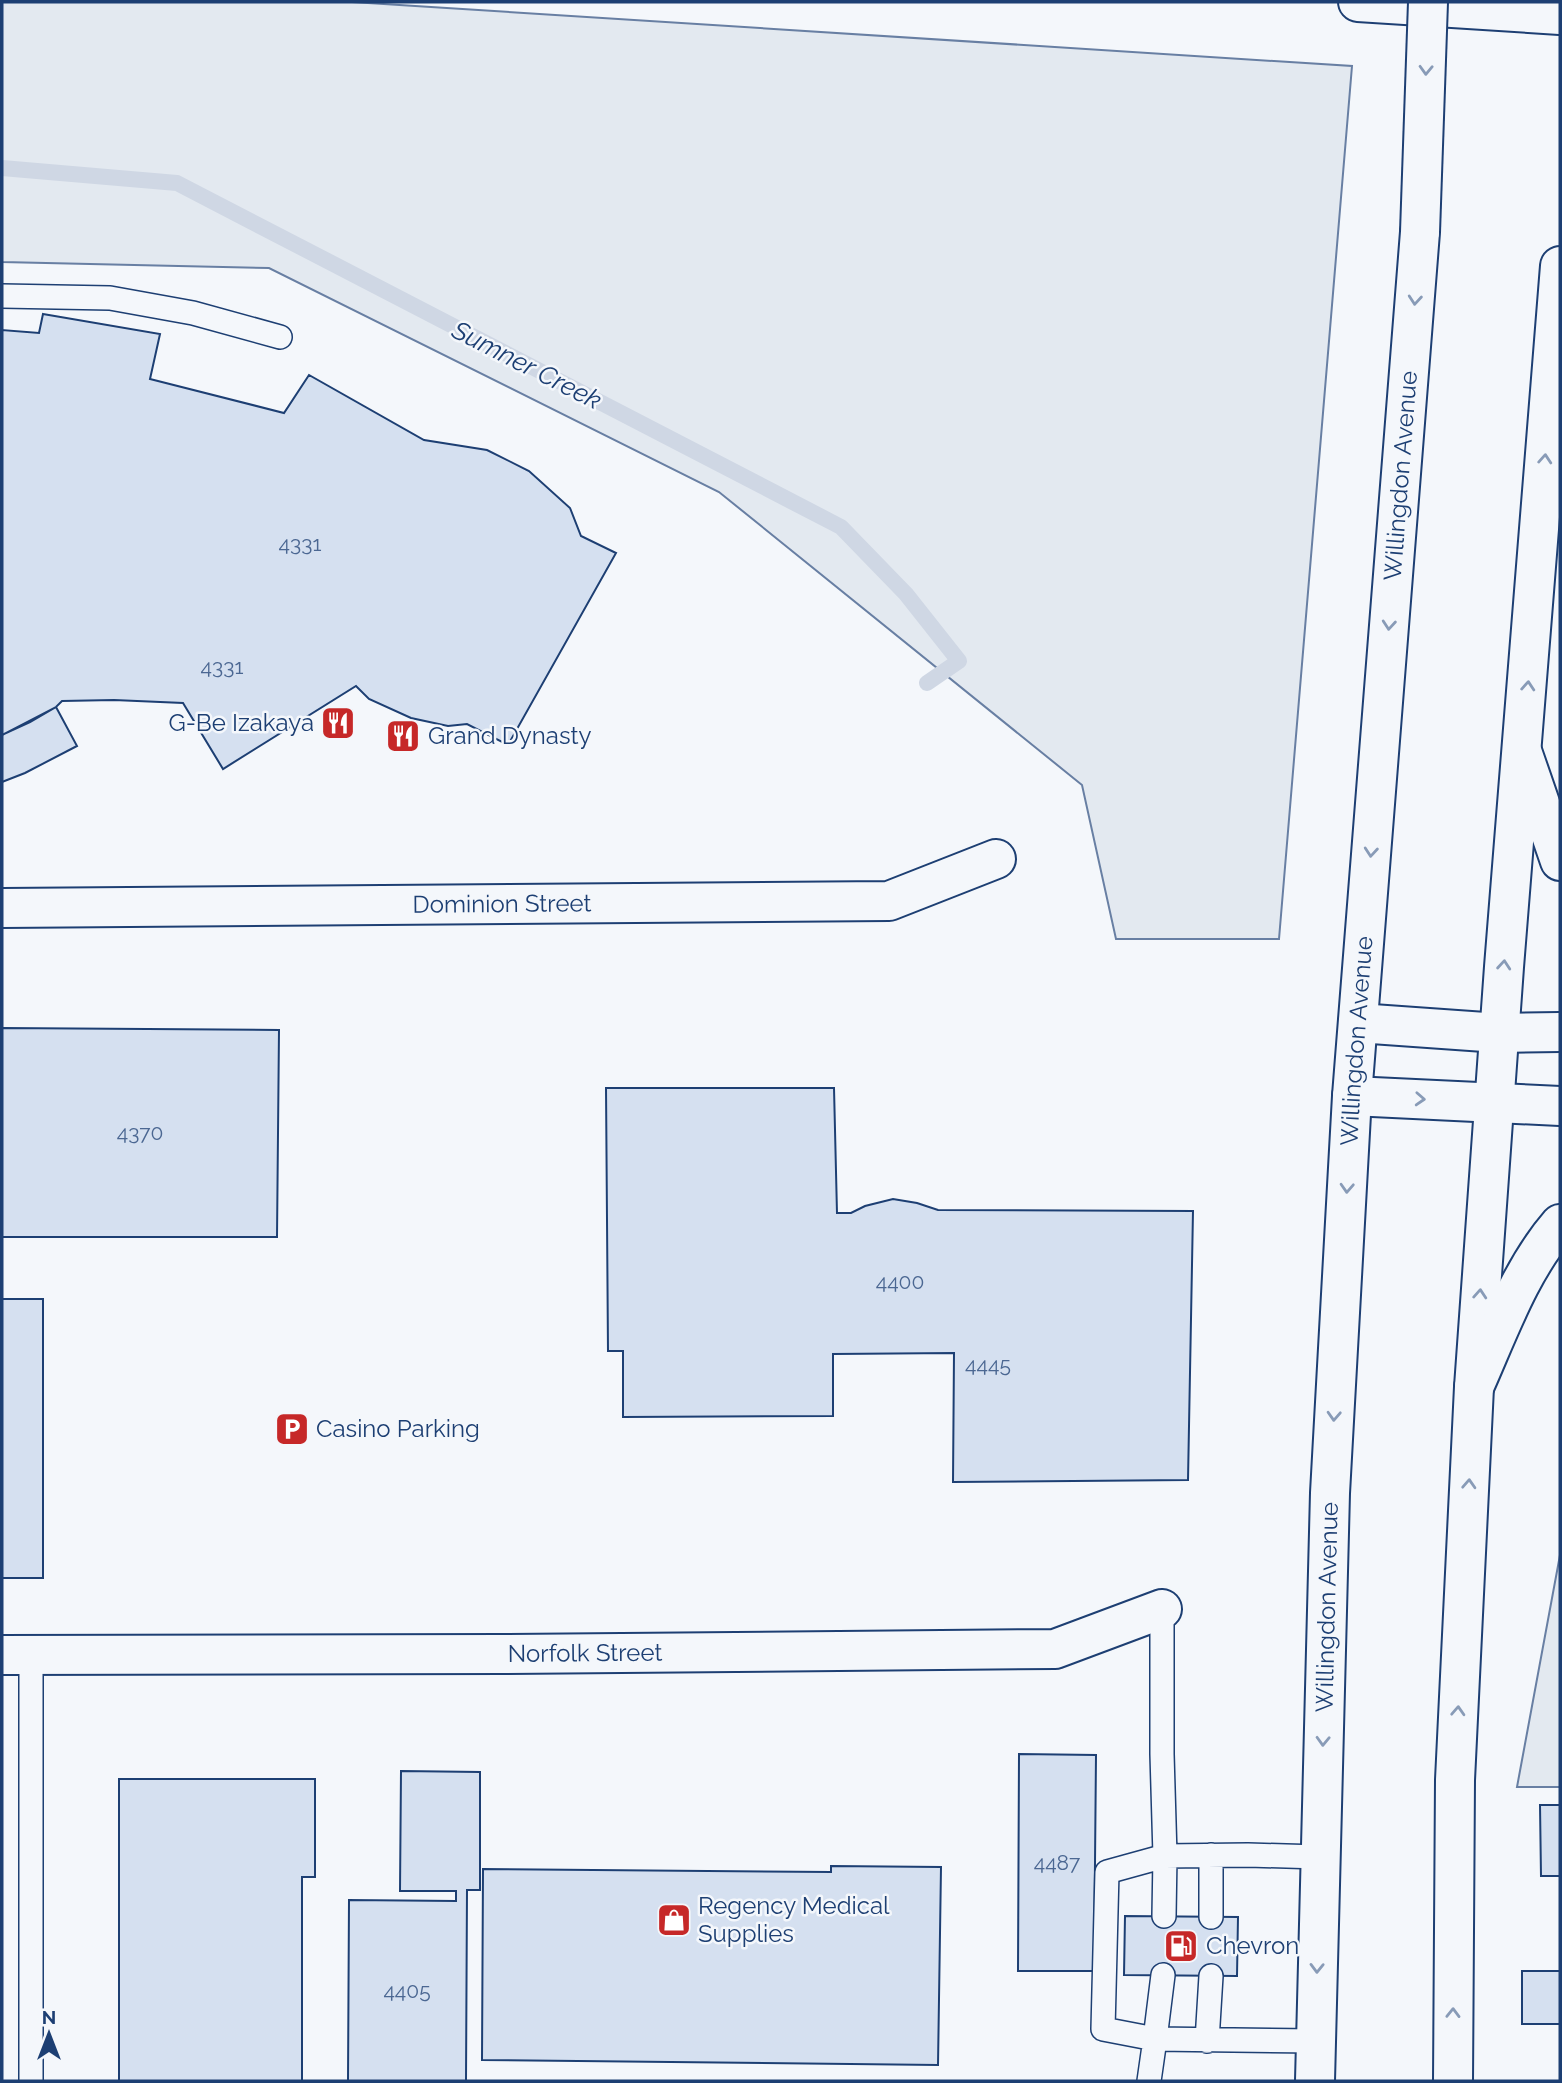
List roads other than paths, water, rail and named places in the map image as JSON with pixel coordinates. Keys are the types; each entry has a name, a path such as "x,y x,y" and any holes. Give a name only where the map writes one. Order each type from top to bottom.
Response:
{"main road":[{"path":"1358,2 1560,15"},
{"name":"Willingdon Avenue","path":"1315,2081 1330,1493 1352,1096 1420,232 1428,2"},
{"path":"1452,2081 1455,1780 1474,1387 1499,1033 1560,266"},
{"path":"1523,754 1560,860"},
{"name":"Dominion Street","path":"2,908 889,901 996,859"},
{"path":"1358,1023 1499,1033 1560,1031"},
{"path":"1352,1096 1560,1105"},
{"path":"1474,1387 1513,1297 1548,1238 1560,1224"},
{"name":"Norfolk Street","path":"16,1655 505,1654 1055,1648 1162,1609"}],"lane":[{"path":"2,296 110,298 192,313 280,337"},
{"path":"1162,1609 1164,1916"},
{"path":"16,1655 30,2081"},
{"path":"1211,1855 1211,1917"},
{"path":"1315,2041 1155,2039 1103,2029 1107,1872 1165,1856 1319,1857"},
{"path":"1149,2081 1163,1975"},
{"path":"1207,2040 1211,1976"}],"waterway":[{"name":"Sumner Creek","path":"2,168 177,183 841,527 906,594 959,661 927,683"}],"place":[{"name":"G-Be Izakaya","path":"338,723"},
{"name":"Grand Dynasty","path":"403,736"},
{"name":"Casino Parking","path":"292,1429"},
{"name":"Regency Medical Supplies","path":"674,1920"},
{"name":"Chevron","path":"1181,1946"}]}
